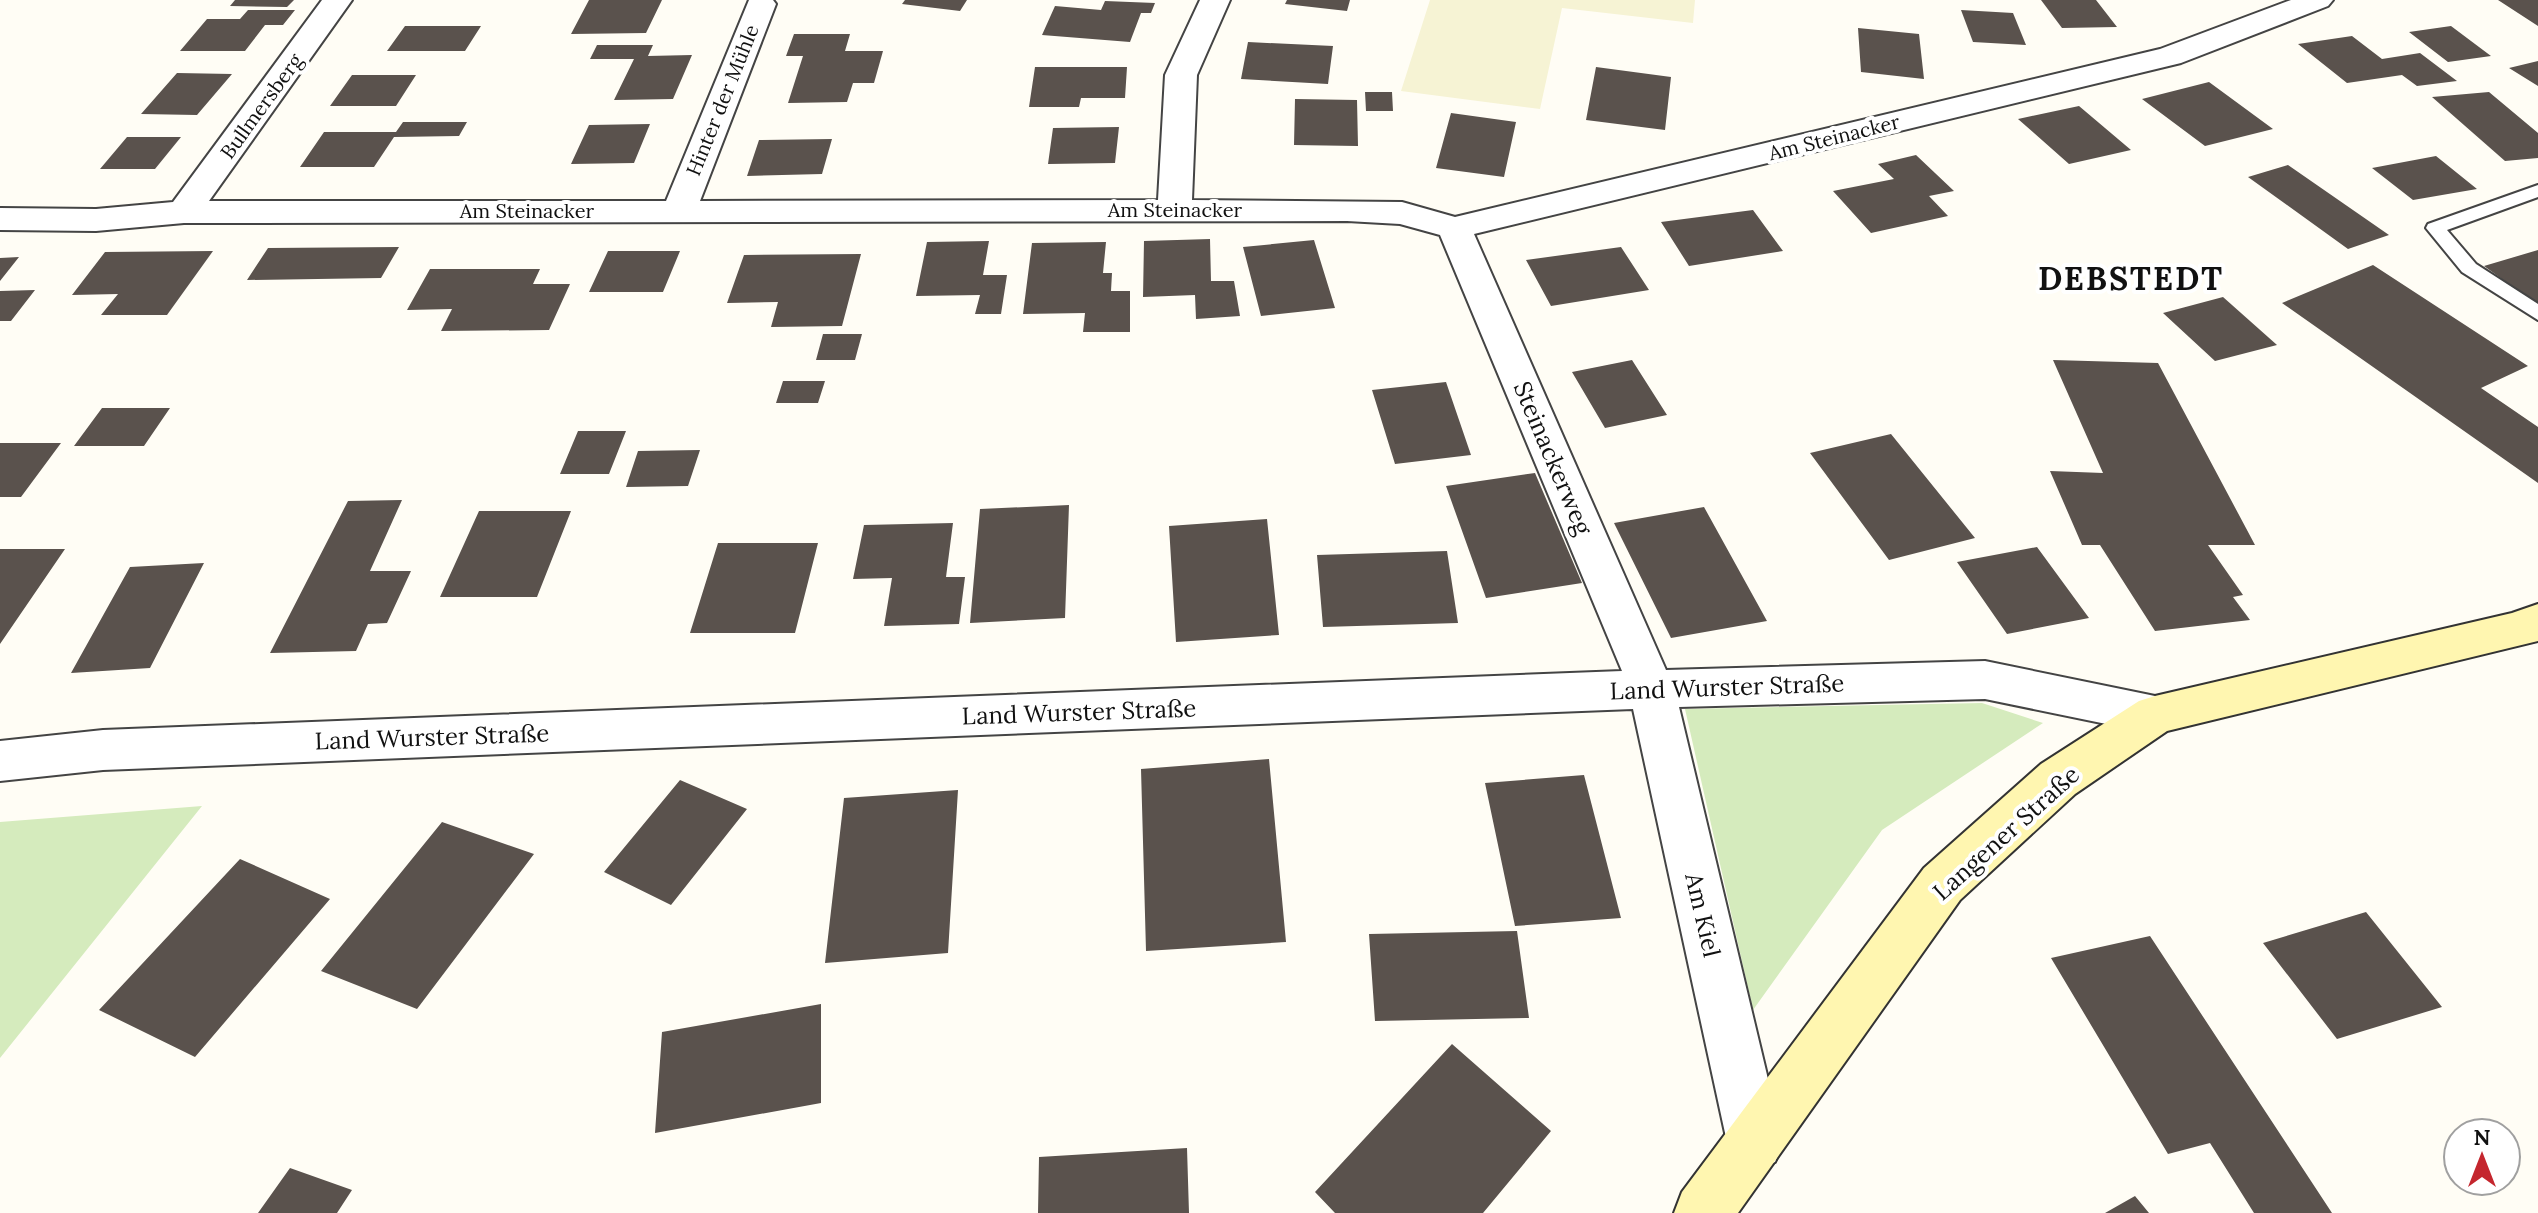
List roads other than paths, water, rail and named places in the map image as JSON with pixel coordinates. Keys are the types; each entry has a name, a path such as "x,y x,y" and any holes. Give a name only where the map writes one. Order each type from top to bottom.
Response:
{"main road":[{"name":"Langener Straße","path":"1703,1213 1942,884 2058,779 2155,715 2517,630 2538,622"}],"street":[{"name":"Bullmersberg","path":"184,212 337,0"},
{"path":"1175,209 1181,75 1215,0"},
{"name":"Am Steinacker","path":"0,219 96,220 184,212 1175,209 1402,213 1454,228 2170,56 2318,0"},
{"name":"Hinter der Mühle","path":"679,210 767,2"},
{"name":"Steinackerweg","path":"1454,228 1652,689"},
{"name":"Land Wurster Straße","path":"0,761 135,749 1652,689 1985,680 2155,715"},
{"name":"Am Kiel","path":"1652,689 1755,1142"}],"lane":[{"path":"2538,191 2435,228 2469,268 2538,313"}],"district":[{"name":"DEBSTEDT","path":"2131,278"}]}
